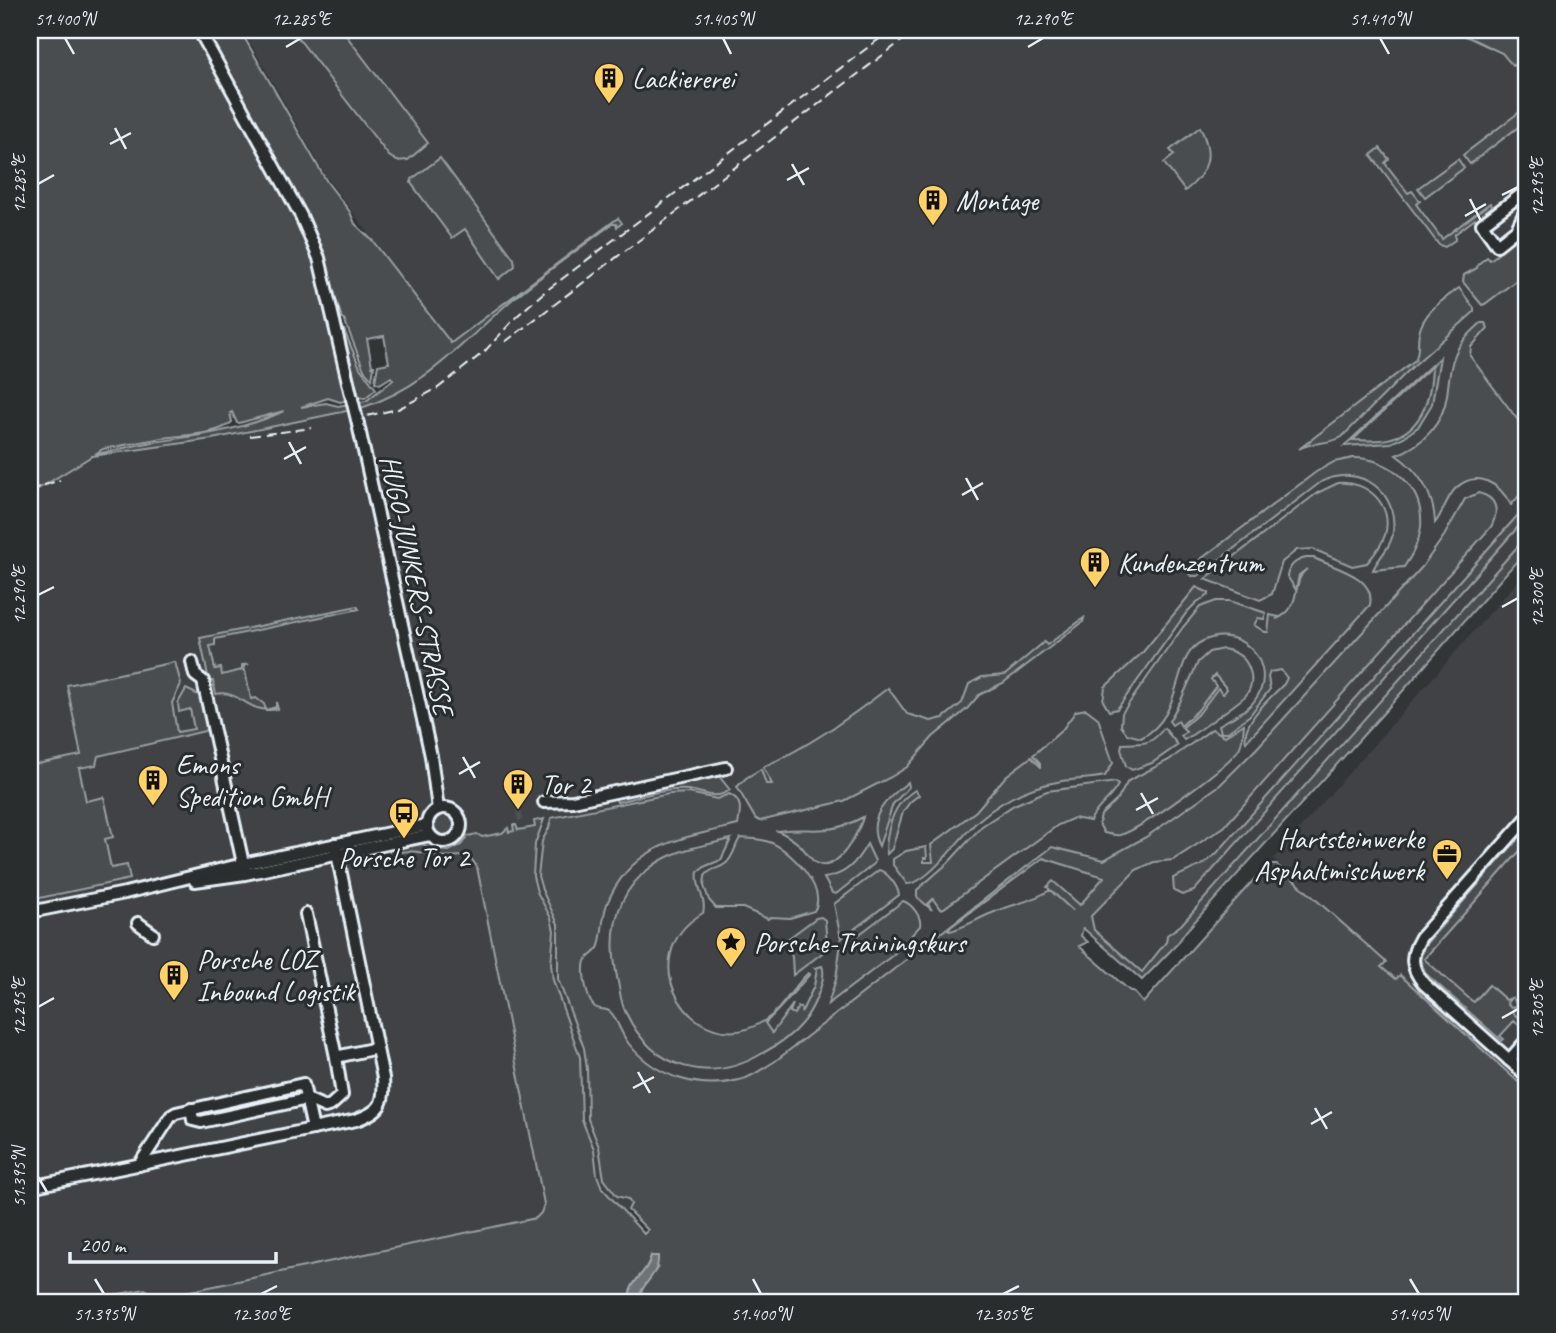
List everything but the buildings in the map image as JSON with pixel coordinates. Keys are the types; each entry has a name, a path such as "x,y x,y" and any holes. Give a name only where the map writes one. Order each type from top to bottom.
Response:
{"street":[{"name":"HUGO-JUNKERS-STRASSE","path":"199,30 301,216 320,258 443,808"},
{"path":"1526,191 1482,224 1497,245 1517,229 1526,210"},
{"path":"192,662 195,675 203,681 244,869"},
{"path":"544,802 573,801 726,768"},
{"path":"443,808 455,811 460,819 461,830 449,842 433,839 428,830 430,815 443,808"},
{"path":"1526,819 1421,937 1412,956 1415,973 1424,984 1526,1075"},
{"path":"30,912 428,830"},
{"path":"30,1186 356,1120 370,1115 380,1107 384,1094 377,1048 336,849"},
{"path":"306,914 342,1089 339,1099 325,1107 307,1099"},
{"path":"138,923 153,934"},
{"path":"1509,1060 1526,1041"},
{"path":"336,1057 377,1048"},
{"path":"139,1165 171,1116 303,1084 313,1129"}],"shaded area":[{"path":"30,30 194,30 297,215 324,290 347,400 340,402 328,398 301,407 326,403 338,406 366,401 393,380 391,377 380,384 375,382 378,365 389,363 384,336 367,339 374,366 372,379 364,370 342,319 327,268 311,229 205,30 240,30 327,182 350,212 355,224 372,240 451,343 618,218 622,223 617,227 612,224 550,270 425,376 384,399 361,408 212,439 92,456 30,494","holes":["284,411 220,431 95,454 103,449 217,430 232,422 232,412 239,423"]},
{"path":"243,30 1526,30 1526,550 1387,709 1142,980 1052,900 707,1138 598,1237 167,1296 155,1295 145,1289 72,1303 30,1303 30,469 90,456 212,439 361,408 451,343 327,178"},
{"path":"292,30 342,30 428,143 408,160 397,161 389,156"},
{"path":"1453,30 1526,31 1526,75 1517,63 1513,66 1502,53"},
{"path":"1526,107 1526,121 1470,164 1463,155"},
{"path":"1200,127 1207,146 1207,162 1199,177 1185,191 1164,163 1174,155 1170,150"},
{"path":"1380,148 1389,159 1385,163 1408,193 1412,191 1420,201 1416,204 1442,239 1490,203 1492,206 1486,211 1489,214 1478,222 1475,219 1455,234 1455,240 1445,247 1439,245 1371,155"},
{"path":"440,158 514,259 515,266 499,279 465,229 452,238 411,183 412,179"},
{"path":"1458,159 1464,168 1425,197 1418,188"},
{"path":"1522,228 1524,231 1526,229 1526,273 1482,305 1463,282 1464,275 1477,268 1487,257 1490,260 1498,254 1496,251"},
{"path":"1459,288 1474,308 1474,312 1412,367 1342,437 1299,449 1415,360 1419,333 1425,318"},
{"path":"1481,323 1485,323 1488,328 1471,347 1470,356 1526,431 1526,488 1511,505 1501,491 1487,481 1479,479 1463,483 1452,493 1435,523 1429,493 1419,476 1396,455 1423,439 1436,424 1445,405 1456,352 1465,338"},
{"path":"342,325 360,368 376,389 365,398 359,397"},
{"path":"1440,357 1432,404 1418,427 1391,443 1344,446","holes":["1432,366 1421,414 1406,432 1381,440 1353,440"]},
{"path":"1353,458 1367,459 1392,469 1411,488 1417,500 1420,533 1404,567 1373,570 1392,537 1391,507 1375,486 1350,476 1321,482 1198,576 1189,574 1189,568 1316,472 1334,462"},
{"path":"1338,483 1349,483 1368,490 1382,505 1386,514 1384,539 1367,563 1352,566 1313,549 1297,550 1282,562 1272,594 1260,600 1205,579 1317,493"},
{"path":"1478,493 1490,498 1496,511 1491,527 1224,827 1173,860 1154,862 1136,870 1091,916 1094,930 1142,972 1166,942 1167,935 1181,925 1526,537 1524,553 1142,980 1083,928 1081,936 1088,942 1079,946 1133,991 1143,1003 1267,865 1277,865 1386,962 1381,967 1396,979 1400,975 1526,1089 1526,1222 1519,1231 1526,1238 1526,1303 638,1303 643,1288 658,1267 651,1256 646,1268 631,1288 629,1303 72,1303 145,1289 155,1295 167,1296 536,1218 541,1213 544,1204 477,867 470,857 439,857 401,852 400,848 423,844 434,850 449,851 461,845 468,836 477,834 482,837 502,833 508,828 509,832 514,831 513,825 516,825 518,830 535,827 534,821 544,819 535,844 533,876 537,892 551,918 554,931 551,964 553,980 580,1057 582,1120 594,1149 597,1175 602,1188 644,1234 648,1230 628,1210 631,1204 628,1199 617,1196 604,1179 599,1147 588,1119 584,1048 558,979 558,924 538,876 542,841 551,818 669,794 689,793 717,799 729,794 737,800 740,807 738,825 661,846 630,868 617,884 607,904 599,946 585,961 584,971 587,992 592,1003 595,1007 611,1013 629,1044 653,1066 681,1079 697,1082 730,1082 746,1078 774,1062 1052,847 1104,860 1146,837 1220,785 1422,567 1465,499","holes":["1043,858 1104,877 1080,905 1053,881 1047,887 1073,911 1050,890 961,927 950,931 948,929"]},
{"path":"1526,506 1526,518 1194,891 1182,895 1174,891 1173,878 1204,864 1217,853"},
{"path":"1306,558 1314,558 1352,574 1367,587 1370,605 1246,742 1252,718 1287,678 1281,670 1270,672 1270,689 1250,715 1228,732 1221,732 1219,725 1248,708 1262,687 1260,661 1243,642 1231,637 1203,641 1193,649 1186,659 1172,701 1155,728 1141,738 1127,734 1121,726 1122,713 1200,607 1216,601 1230,601 1266,613 1264,619 1258,618 1254,625 1268,632 1270,615 1279,617 1276,619 1285,614 1290,608 1294,602 1299,580 1307,569 1299,575 1296,590 1287,576 1289,569"},
{"path":"1526,572 1526,1089 1400,976 1396,979 1381,967 1385,962 1273,859"},
{"path":"1196,587 1209,595 1187,612 1117,709 1109,711 1103,701 1105,687 1143,652"},
{"path":"357,606 359,609 215,639 215,645 210,646 215,669 221,668 222,675 242,670 242,665 249,664 244,666 251,699 256,698 264,704 266,710 251,706 232,695 216,694 213,681 209,681 200,638"},
{"path":"1084,618 1083,622 1003,683 979,695 967,709 933,737 907,767 844,801 760,821 755,818 737,787 761,769 766,784 772,784 763,767 828,731 888,688 907,714 931,721 943,718 962,703 969,684 982,677 1005,675 1044,642 1047,645"},
{"path":"1223,649 1239,655 1247,664 1251,678 1249,691 1184,740 1181,736 1186,732 1182,728 1200,712 1218,688 1223,694 1227,689 1215,675 1211,679 1216,686 1198,710 1181,726 1178,721 1172,725 1169,721 1198,662 1209,652"},
{"path":"175,662 181,684 172,703 177,732 194,729 190,709 179,712 178,703 186,689 201,696 207,725 205,731 98,756 96,765 79,768 86,801 104,797 113,837 105,839 111,868 127,865 130,879 30,900 30,760 32,765 81,755 67,685"},
{"path":"1086,709 1098,718 1113,763 1105,776 1050,783 1007,800 979,820 935,868 916,882 907,884 893,865 893,859 906,851 926,847 927,858 924,858 924,862 933,862 931,845 976,811 1006,776 1031,757 1040,766 1033,755 1062,730 1076,711"},
{"path":"1244,724 1239,749 1201,783 1130,831 1118,835 1104,833 1099,824 1101,815 1118,799 1128,781 1169,760 1212,729 1225,736"},
{"path":"1164,728 1178,745 1152,763 1132,770 1126,766 1122,744 1149,741"},
{"path":"718,775 730,790 719,795 670,790 617,802 615,796"},
{"path":"908,782 909,787 893,804 879,846 875,836 876,818 886,802"},
{"path":"1116,782 1118,785 1115,790 1090,821 1074,818 1058,825 944,908 940,909 933,899 928,904 932,910 917,897 917,890 948,863 982,826 1014,805 1047,791"},
{"path":"915,790 919,795 903,812 892,849 887,854 887,836 893,815 902,800"},
{"path":"444,813 453,817 457,826 453,835 444,839 435,835 431,826 435,817"},
{"path":"863,817 846,850 832,863 824,865 816,863 801,846 778,831 830,829"},
{"path":"1526,830 1526,844 1424,959 1474,1002 1489,985 1506,1000 1511,998 1507,1003 1511,1007 1515,1006 1513,1012 1516,1016 1523,1016 1525,1009 1522,1005 1516,1005 1514,999 1526,1006 1526,1018 1520,1026 1514,1021 1500,1036 1504,1039 1502,1041 1426,974 1420,960 1424,946"},
{"path":"740,838 760,839 789,854 812,882 817,902 814,911 790,918 768,919 743,908 716,908 709,900 704,886 705,876 728,862"},
{"path":"731,839 721,860 698,872 703,913 681,932 671,955 670,978 679,1000 694,1018 714,1029 738,1031 764,1021 782,1005 765,1023 772,1033 793,1004 790,1012 794,1014 798,1007 802,1009 801,1013 814,986 815,968 822,966 823,979 818,996 805,1019 784,1040 743,1063 703,1069 667,1059 651,1048 637,1032 622,1002 613,950 616,919 621,905 638,878 660,861 679,852"},
{"path":"867,844 874,864 836,894 832,893 824,878 850,867"},
{"path":"879,870 892,880 899,895 841,939 834,904"},
{"path":"903,901 916,911 920,926 893,955 828,1004 836,979 840,949"},
{"path":"821,917 825,920 825,951 793,975 792,957 786,940"},
{"path":"810,974 782,1005 802,979"},
{"path":"651,1256 658,1256 656,1269 642,1290 638,1303 629,1303 631,1288 646,1268"}],"tunnel":[{"path":"513,798 518,796"},
{"path":"517,816 522,815"}],"railway":[{"path":"353,419 398,409 438,388 484,352 517,316 542,294 891,30"},
{"path":"505,342 916,30"},
{"path":"250,436 312,428"},
{"path":"30,490 60,480"}],"place":[{"name":"Lackiererei","path":"609,105"},
{"name":"Montage","path":"933,227"},
{"name":"Kundenzentrum","path":"1095,589"},
{"name":"Emons Spedition GmbH","path":"153,807"},
{"name":"Tor 2","path":"518,811"},
{"name":"Porsche Tor 2","path":"404,840"},
{"name":"Hartsteinwerke Asphaltmischwerk","path":"1447,881"},
{"name":"Porsche-Trainingskurs","path":"731,969"},
{"name":"Porsche LOZ Inbound Logistik","path":"174,1002"}]}
